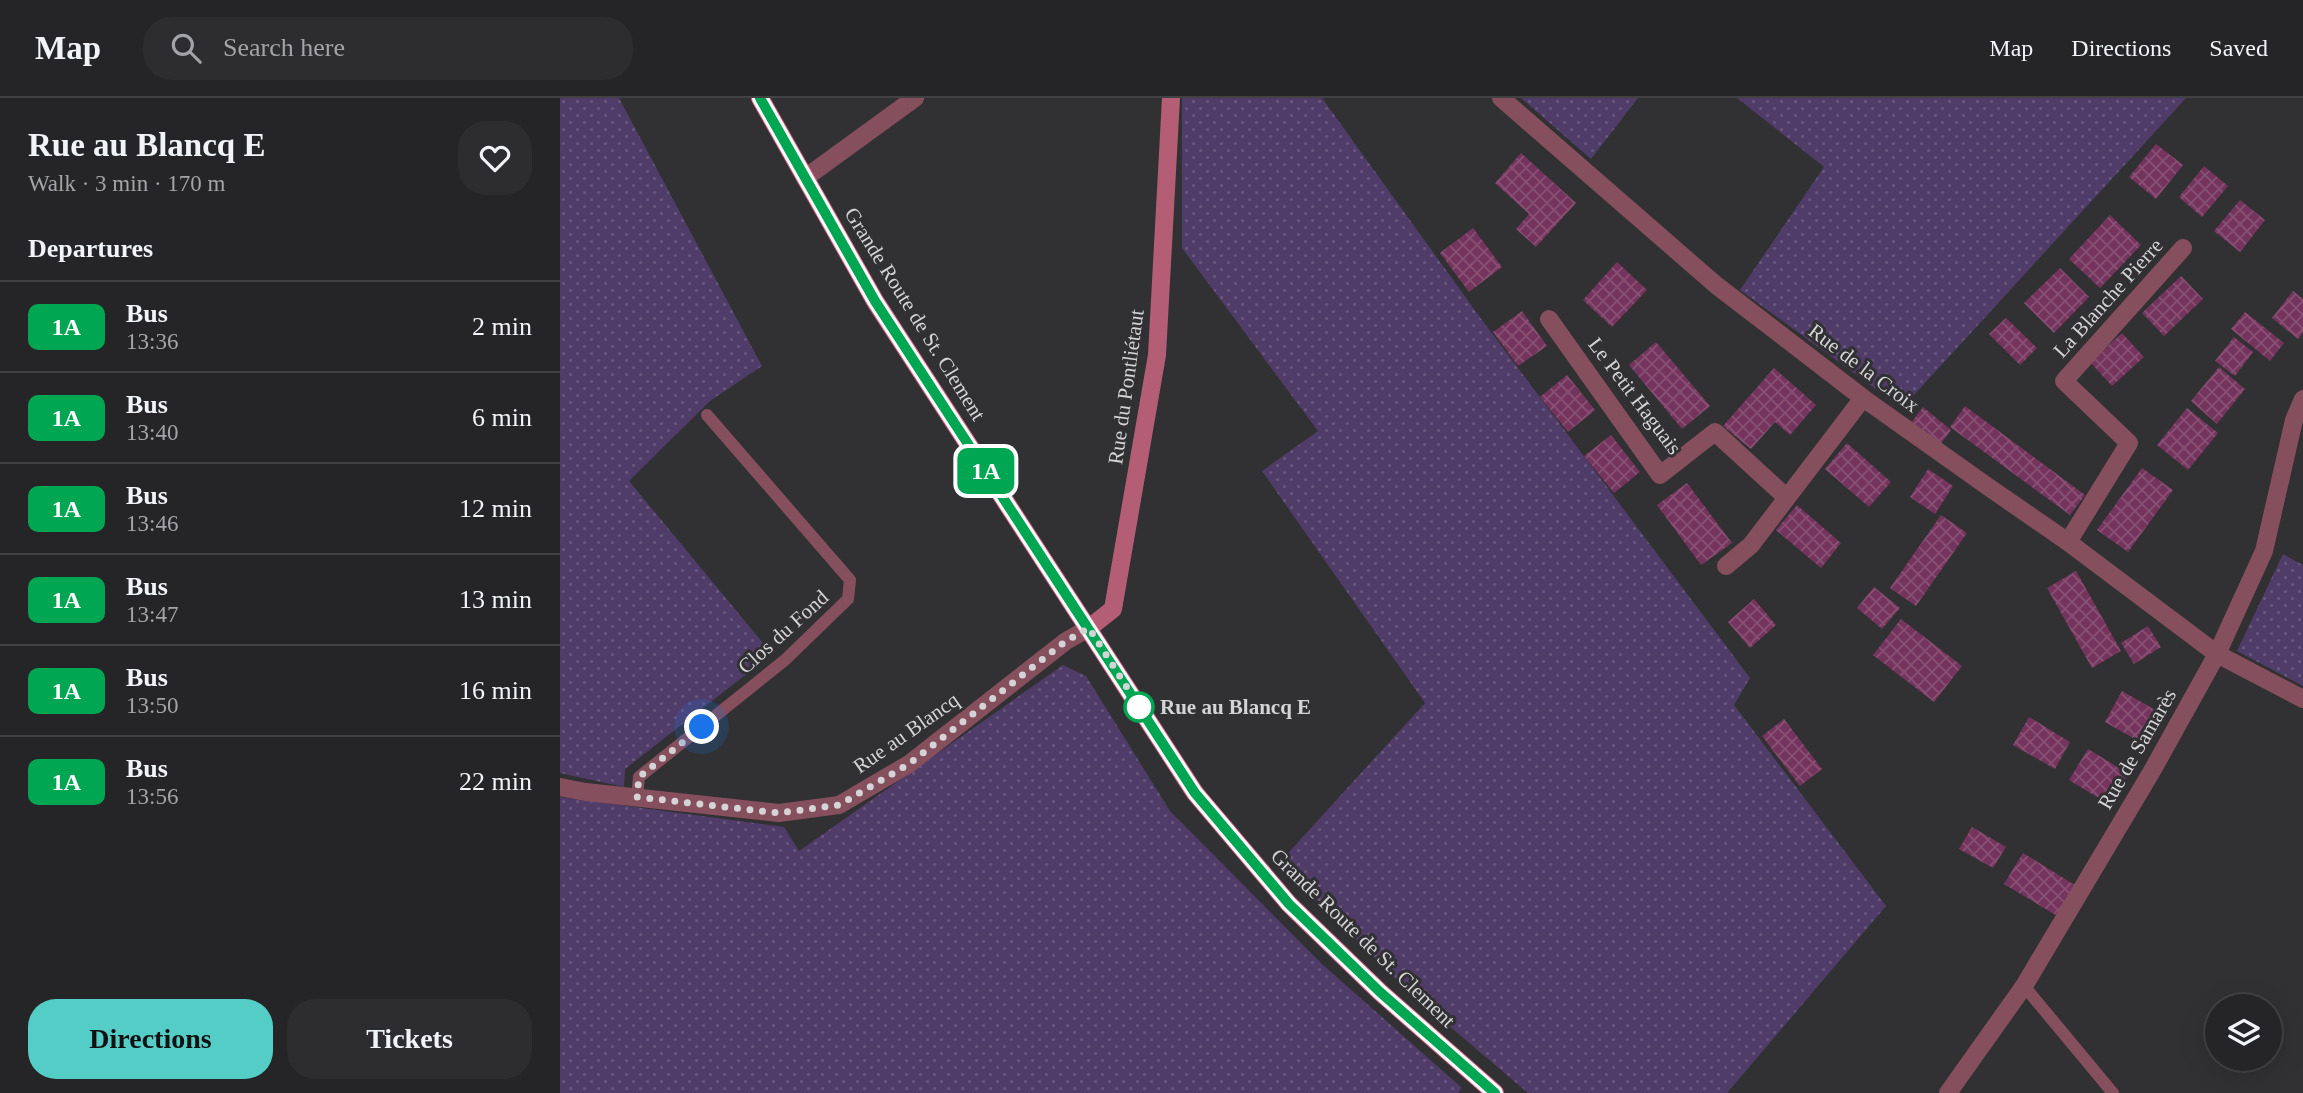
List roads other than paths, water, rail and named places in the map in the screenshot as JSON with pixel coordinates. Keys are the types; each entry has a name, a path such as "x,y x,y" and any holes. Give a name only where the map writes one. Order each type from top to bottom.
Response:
{"main road":[{"name":"Grande Route de St. Clement","path":"760,98 875,301 1195,793 1289,904 1380,992 1495,1093"},
{"name":"Rue du Pontliétaut","path":"1089,628 1113,609 1157,355 1171,98"}],"street":[{"path":"882,98 892,114"},
{"path":"805,178 915,98"},
{"name":"Rue de la Croix","path":"1501,98 1716,285 1863,398 2068,542 2217,654 2303,699"},
{"name":"La Blanche Pierre","path":"2068,542 2129,443 2064,381 2183,248"},
{"name":"Le Petit Haguais","path":"1549,319 1660,475 1715,432 1786,497"},
{"path":"1726,566 1751,545 1863,398"},
{"name":"Rue de Samarès","path":"1948,1093 2024,986 2152,771 2217,654 2264,551 2294,420 2303,398"},
{"name":"Rue au Blancq","path":"560,787 779,813 839,805 909,764 1066,641 1089,628"}],"lane":[{"name":"Clos du Fond","path":"637,797 639,777 785,660 848,599 849,580 707,415"},
{"path":"2024,986 2113,1093"}],"place":[{"name":"Rue au Blancq E","path":"1139,707"}]}
